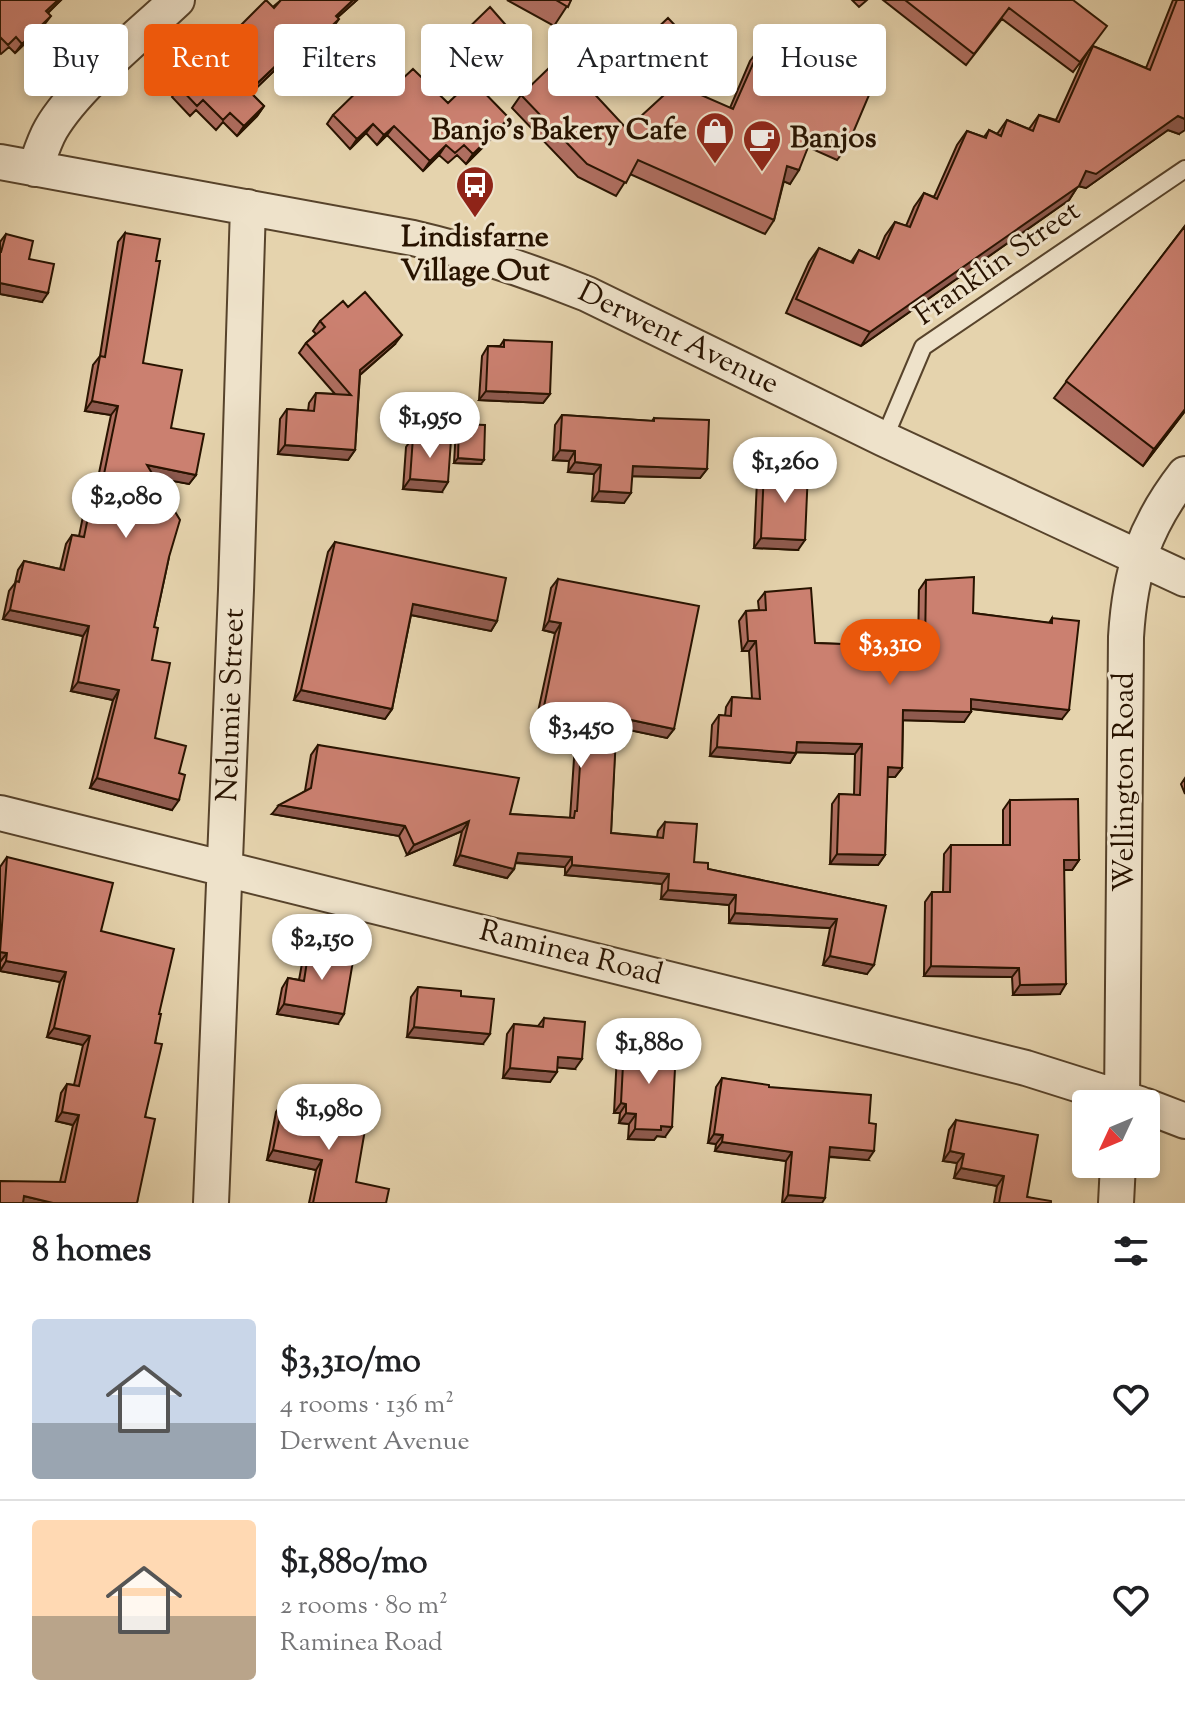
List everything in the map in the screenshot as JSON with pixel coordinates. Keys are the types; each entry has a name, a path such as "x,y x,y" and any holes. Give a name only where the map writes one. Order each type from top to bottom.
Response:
{"street":[{"path":"35,169 44,142 60,116 177,0"},
{"name":"Derwent Avenue","path":"0,162 413,238 540,274 1185,579"},
{"name":"Nelumie Street","path":"211,1203 248,207"},
{"name":"Wellington Road","path":"1133,1090 1128,599 1138,557 1162,506 1185,474"},
{"name":"Raminea Road","path":"0,813 1026,1068 1093,1090"},
{"name":"Raminea Road","path":"1160,1112 1185,1121"},
{"path":"1116,1203 1117,1178"}],"lane":[{"name":"Franklin Street","path":"884,439 923,347 1185,169"}],"building":[{"path":"0,0 58,0 46,11 51,16 43,24 24,24 22,44 16,37 8,45 0,39"},
{"path":"266,0 274,8 281,0 353,0 336,16 339,19 334,24 274,24 274,67 258,82 258,24 242,24"},
{"path":"556,0 571,0 568,7"},
{"path":"905,0 1073,0 1107,26 1080,62 1009,8 974,54"},
{"path":"1177,0 1185,0 1185,119 1178,116 1096,174 1086,171 1079,186 870,332 796,299 819,248 853,263 859,250 879,259 895,222 910,227 924,193 937,199 967,131 986,138 989,130 1001,136 1007,120 1033,131 1039,115 1059,122 1093,46 1150,70"},
{"path":"490,7 505,24 472,24"},
{"path":"753,64 753,96 869,96 847,147 814,132 799,170 787,166 774,220 638,160 626,183 587,164 522,96 532,96 532,84 548,69 548,96 596,96 627,129 663,96 703,96 733,109"},
{"path":"413,69 421,77 421,96 441,96 448,103 455,96 488,96 509,118 473,154 464,145 455,153 446,145 430,161 394,126 384,135 373,124 357,139 333,115 353,96 405,96 405,76"},
{"path":"188,96 254,96 264,106 244,126 230,113 223,120 203,100 197,106"},
{"path":"1185,226 1185,409 1154,449 1066,381"},
{"path":"125,233 160,239 156,261 160,261 143,363 182,370 171,428 204,434 196,475 147,465 180,520 154,627 158,628 152,660 170,663 155,738 186,746 179,773 185,775 179,800 97,778 119,690 78,682 89,626 10,610 24,561 64,570 72,535 84,537 96,478 103,479 118,406 92,401 100,356 105,357"},
{"path":"6,234 33,241 29,259 54,264 48,293 0,283 0,252"},
{"path":"365,292 402,335 360,370 355,450 285,445 287,409 314,411 316,393 351,395 306,343 325,327 320,321 343,301 348,307"},
{"path":"504,340 552,342 550,394 486,391 488,346 504,347"},
{"path":"562,415 654,421 654,418 709,420 707,469 633,466 631,493 599,491 601,465 575,462 575,451 560,450"},
{"path":"459,424 485,425 484,460 458,458"},
{"path":"413,437 451,440 448,482 410,479"},
{"path":"764,470 808,471 805,540 761,538"},
{"path":"335,542 506,578 497,621 413,604 392,709 301,690"},
{"path":"974,577 973,613 1052,623 1052,618 1079,621 1069,710 971,699 971,712 903,710 902,768 888,767 885,855 837,854 839,794 860,795 862,744 797,742 796,753 717,747 719,715 731,716 732,697 760,699 756,641 748,641 746,611 766,610 765,592 811,588 815,643 925,647 926,580"},
{"path":"558,579 699,606 674,729 617,717 611,833 663,838 665,822 697,824 694,862 708,863 708,869 886,906 874,965 830,956 837,919 735,913 736,895 668,890 669,874 572,865 572,857 518,853 514,869 460,855 469,821 414,845 405,826 279,805 311,788 318,745 519,778 510,814 574,818 582,735 540,726 561,623 549,621"},
{"path":"1078,799 1079,860 1064,860 1066,984 1020,985 1019,968 931,966 932,892 950,892 951,845 1010,845 1010,800"},
{"path":"7,857 113,883 101,931 174,949 155,1043 162,1044 145,1117 155,1119 137,1203 53,1203 24,1196 23,1203 0,1203 0,1181 65,1182 79,1115 62,1112 67,1084 79,1086 90,1036 54,1028 66,972 6,961 7,953 0,952"},
{"path":"309,948 354,955 344,1014 284,1004 288,978 304,981"},
{"path":"418,987 461,991 461,996 494,999 490,1034 414,1027"},
{"path":"544,1018 585,1022 582,1059 558,1057 557,1072 510,1068 514,1024 543,1027"},
{"path":"624,1046 676,1049 672,1127 661,1126 661,1130 635,1129 636,1114 626,1113 626,1104 621,1103"},
{"path":"722,1078 769,1087 871,1095 869,1123 876,1124 874,1151 830,1147 825,1198 788,1195 792,1152 722,1142 723,1135 714,1134"},
{"path":"283,1102 367,1118 356,1182 389,1189 386,1203 313,1203 322,1160 273,1150"},
{"path":"956,1120 1038,1135 1027,1197 1051,1203 999,1203 1004,1176 961,1168 964,1154 950,1151"}],"place":[{"name":"Banjo's Bakery Cafe","path":"715,165"},
{"name":"Banjos","path":"762,173"},
{"name":"Lindisfarne Village Out","path":"475,219"}]}
